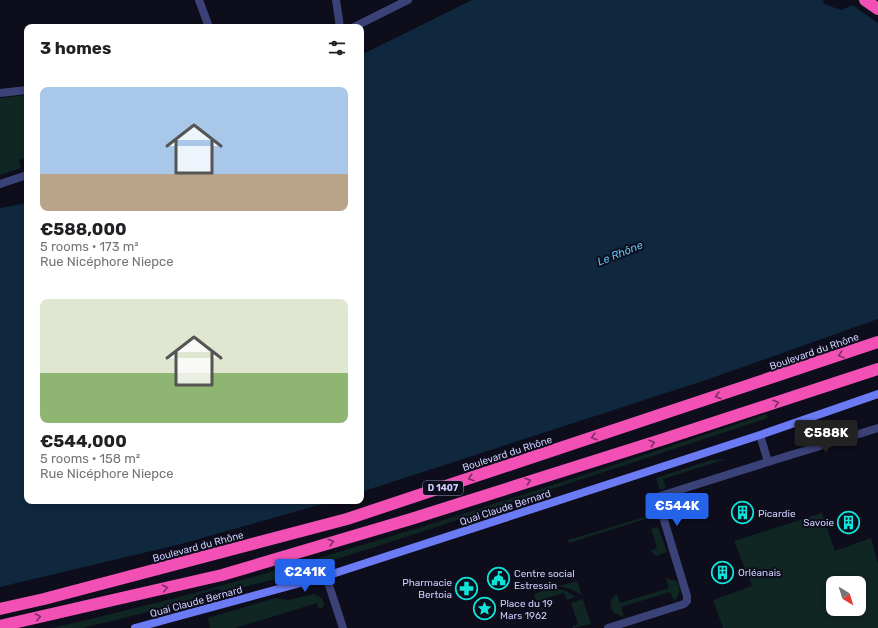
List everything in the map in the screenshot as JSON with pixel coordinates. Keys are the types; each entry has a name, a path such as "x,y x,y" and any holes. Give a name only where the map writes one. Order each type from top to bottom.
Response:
{"highway":[{"path":"865,0 878,9"},
{"name":"Boulevard du Rhône","path":"0,609 44,600 347,519 878,342"},
{"name":"D 1407","path":"0,626 222,575 403,521 664,439 878,369"}],"main road":[{"name":"Quai Claude Bernard","path":"135,628 326,576 760,435 878,394"}],"street":[{"path":"199,0 208,24"},
{"path":"336,0 340,24"},
{"path":"360,24 408,0"},
{"path":"0,93 24,90"},
{"path":"0,184 24,176"},
{"path":"608,628 684,604 687,601 687,596 658,497 878,428"},
{"path":"760,435 768,462"},
{"path":"326,576 343,628"}],"green space":[{"path":"24,95 24,158 19,160 21,168 0,175 0,98"},
{"path":"766,414 768,418 272,580 223,592 218,589 200,594 192,601 83,628 52,628 143,606 322,557 500,502"},
{"path":"726,459 663,479 666,488 660,490 656,478 711,460"},
{"path":"647,509 653,511 655,516 569,543 568,540 648,516"},
{"path":"822,513 835,551 871,538 878,564 878,628 723,628 713,600 752,586 734,541"},
{"path":"658,527 667,552 656,556 650,551 657,548 651,529"},
{"path":"666,578 676,581 679,586 680,589 678,597 674,601 670,592 621,607 624,617 613,612 610,605 612,598 617,594 620,603 669,588"},
{"path":"577,581 582,595 570,589 559,586"},
{"path":"553,588 566,591 576,597 567,600 564,593 544,599 545,603 537,605 534,594"},
{"path":"314,594 322,598 324,604 322,608 319,609 317,603 235,628 210,628 208,618 275,598 288,600"},
{"path":"583,599 591,624 573,628 573,626 578,624 571,603"}],"water":[{"name":"Le Rhône","path":"472,0 823,0 824,4 841,10 866,0 878,0 878,319 706,380 364,491 364,54"},
{"path":"24,204 24,504 322,504 181,544 0,587 0,208"}],"pier":[{"path":"860,0 878,0 878,23 851,4"}],"place":[{"name":"Picardie","path":"743,513"},
{"name":"Savoie","path":"849,522"},
{"name":"Orléanais","path":"723,572"},
{"name":"Centre social Estressin","path":"499,579"},
{"name":"Pharmacie Bertoia","path":"467,588"},
{"name":"Place du 19 Mars 1962","path":"484,609"}]}
